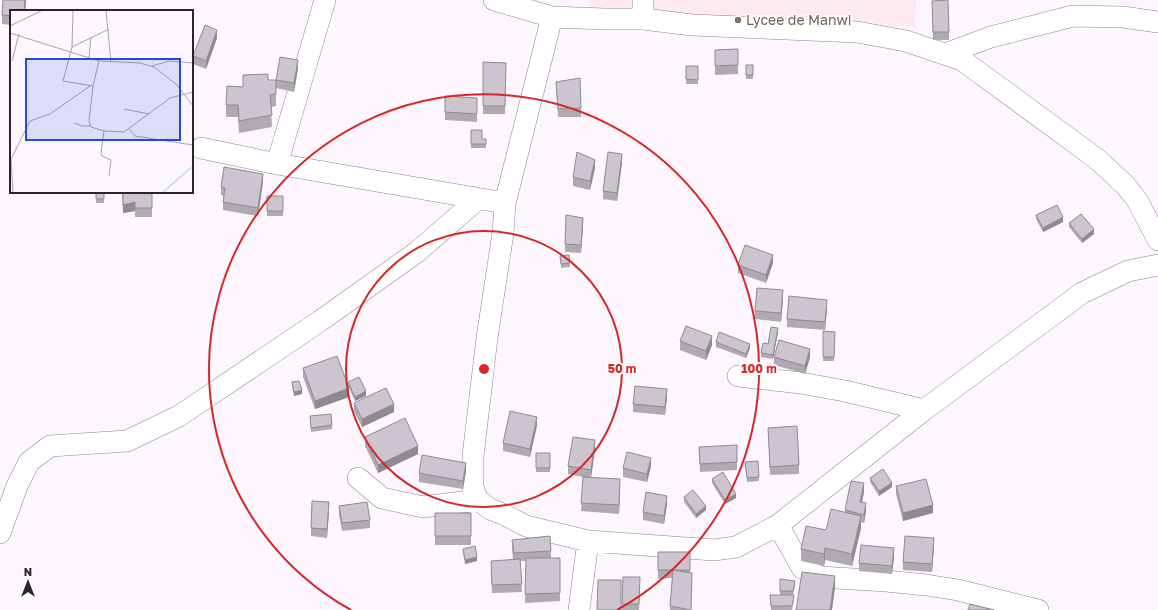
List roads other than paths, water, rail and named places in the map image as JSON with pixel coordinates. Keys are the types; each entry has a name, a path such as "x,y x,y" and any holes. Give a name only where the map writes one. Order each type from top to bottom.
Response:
{"street":[{"path":"277,164 325,0"},
{"path":"494,0 552,17 604,19 643,10 692,25 857,32 906,41 962,60 1098,159 1125,185 1137,200 1158,240"},
{"path":"945,54 991,36 1072,16 1123,17 1158,22"},
{"path":"552,17 504,203 503,233 488,338 474,456 473,488 478,500 490,509 526,526 588,541 714,550 736,547 778,525 924,410 1082,293 1128,271 1158,265"},
{"path":"201,148 277,164 504,203"},
{"path":"0,533 17,486 29,462 50,446 127,441 178,416 320,321 417,252 478,198"},
{"path":"738,376 801,382 924,410"},
{"path":"358,478 382,498 423,506 478,500"},
{"path":"778,525 802,568 820,577 886,580 926,585 958,590 1038,610"},
{"path":"579,610 588,541"}],"place":[{"name":"Lycee de Manwi","path":"738,20"}]}
